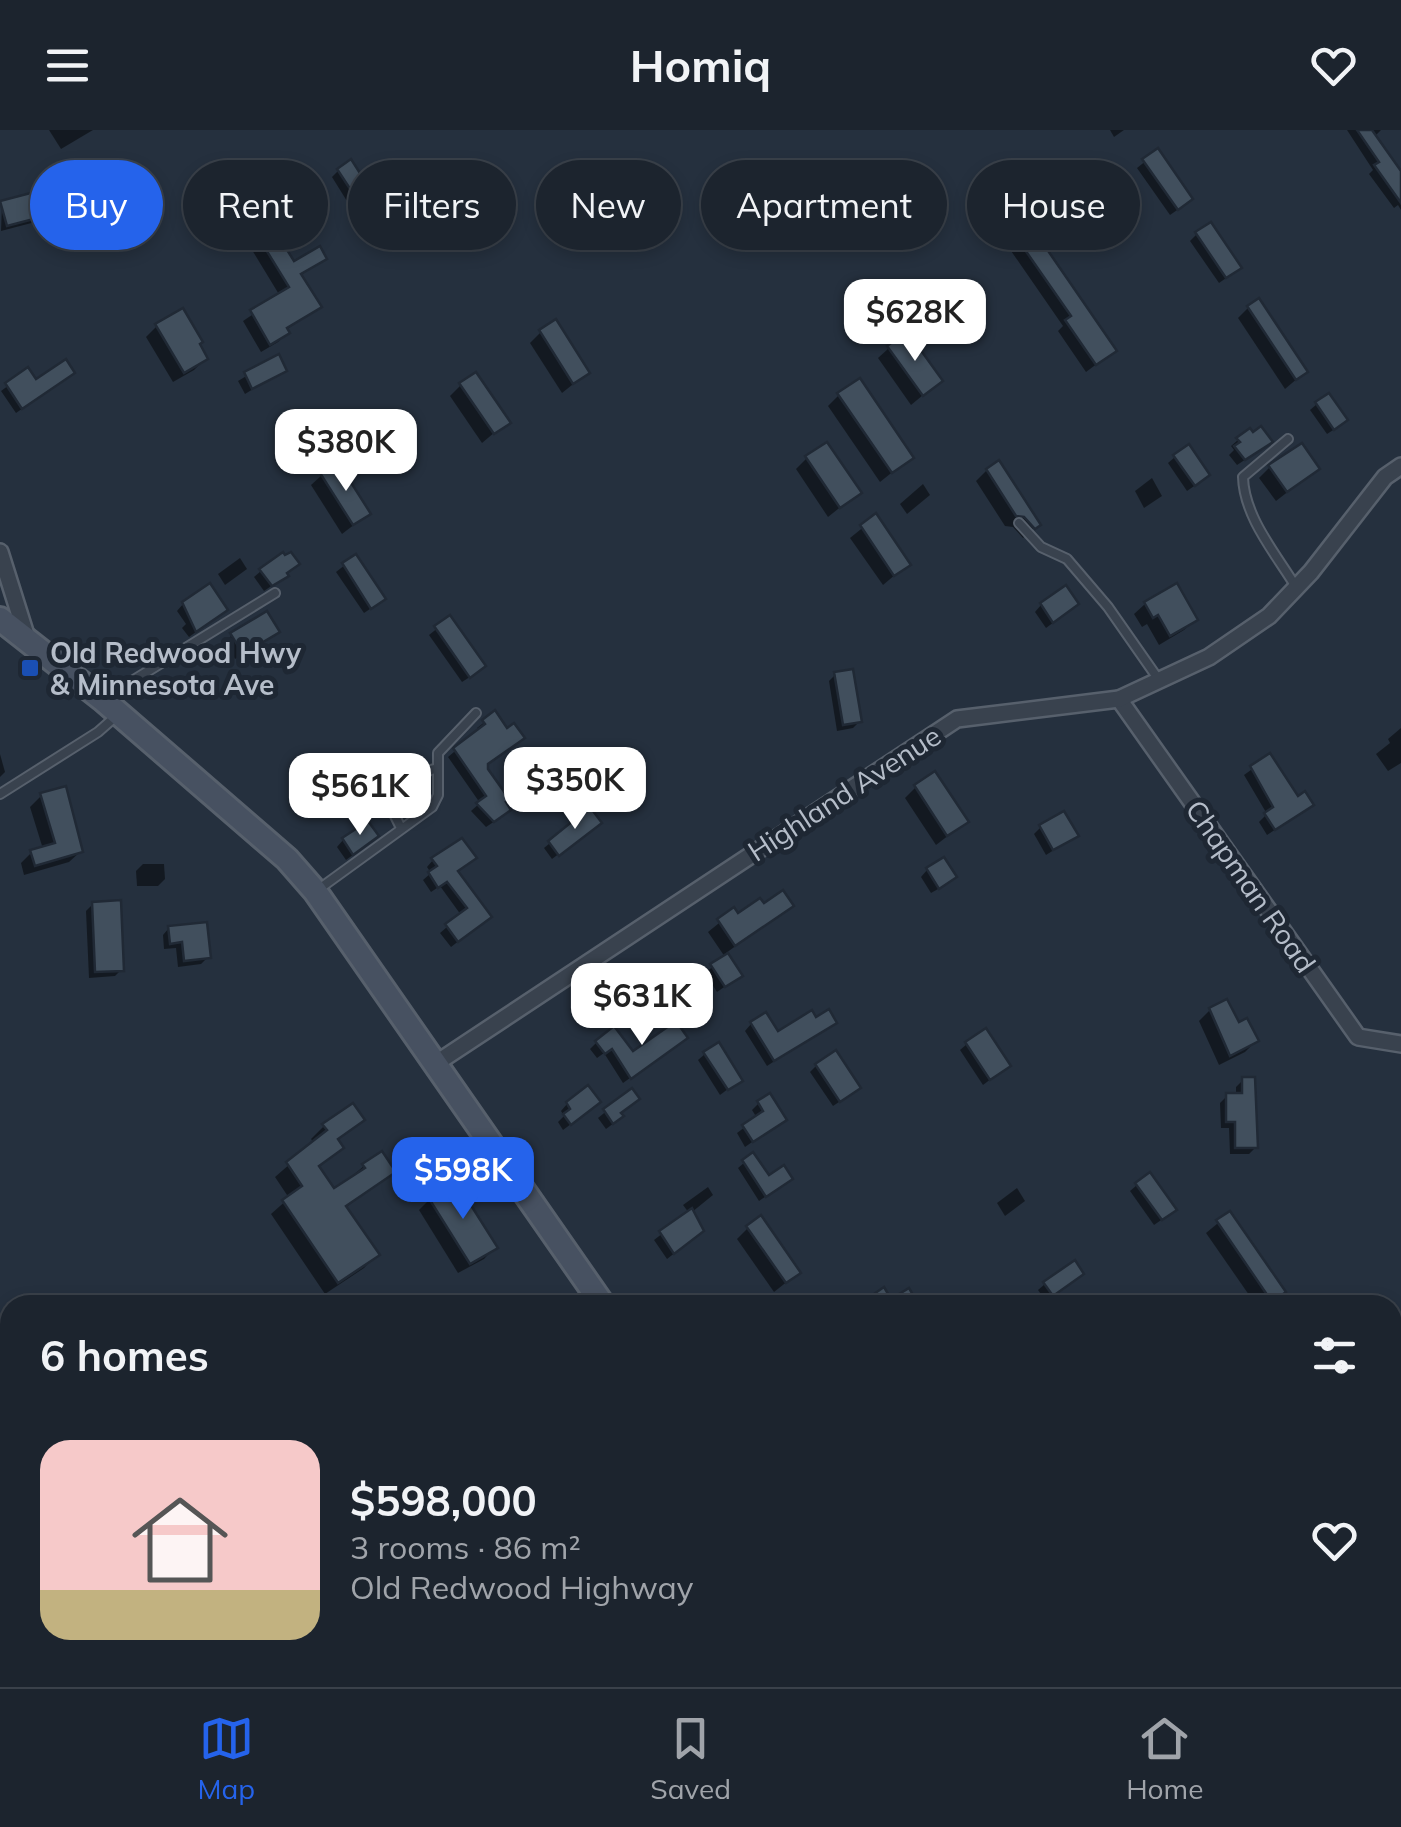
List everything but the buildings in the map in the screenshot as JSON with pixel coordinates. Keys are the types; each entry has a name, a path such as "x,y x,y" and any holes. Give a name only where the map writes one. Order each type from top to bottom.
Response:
{"main road":[{"path":"0,618 111,706 279,852 316,891 596,1295"}],"street":[{"name":"Highland Avenue","path":"435,1064 957,719 1120,699 1209,657 1269,616 1401,466"},
{"path":"0,552 27,638"},
{"name":"Chapman Road","path":"1120,699 1358,1037 1401,1044"}],"lane":[{"path":"1288,439 1244,477 1244,493 1262,532 1296,587"},
{"path":"1019,523 1041,548 1067,560 1108,607 1159,680"},
{"path":"0,794 98,732 111,706 276,593"},
{"path":"316,891 432,807 438,795 438,754 476,713"},
{"path":"401,828 393,812 400,788 416,776 435,770"}],"place":[{"name":"Old Redwood Hwy & Minnesota Ave","path":"30,668"}]}
